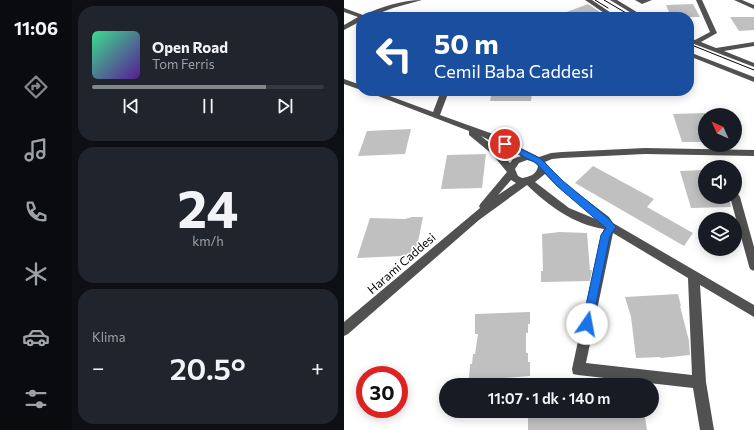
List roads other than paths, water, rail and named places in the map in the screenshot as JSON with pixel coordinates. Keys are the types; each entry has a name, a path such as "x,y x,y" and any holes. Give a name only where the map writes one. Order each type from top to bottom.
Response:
{"street":[{"path":"378,12 407,1 419,0"},
{"path":"588,0 606,12"},
{"path":"615,0 634,12"},
{"path":"638,0 642,2 650,0"},
{"path":"694,40 714,33 698,0"},
{"path":"737,0 754,7"},
{"path":"344,10 356,15"},
{"path":"344,28 356,21"},
{"path":"694,42 754,65"},
{"path":"716,50 754,44"},
{"path":"694,56 754,80"},
{"path":"344,81 356,86"},
{"path":"382,96 490,136 538,161 560,184 605,220 610,227"},
{"path":"436,116 443,96"},
{"path":"458,124 484,142 520,180 527,181 550,200 567,211 598,225 610,227 754,311"},
{"path":"538,161 543,158 562,155 645,151 754,153"},
{"path":"527,158 538,161 543,169 542,174 538,178 527,181 475,217 511,171 516,161 527,158"},
{"path":"737,204 754,266"},
{"name":"Harami Caddesi","path":"344,330 475,217"},
{"path":"610,227 606,235 578,369 700,382"},
{"path":"694,276 700,382 707,430"}],"tram line":[{"path":"595,0 608,8"},
{"path":"604,0 624,12"},
{"path":"694,46 754,70"}]}
